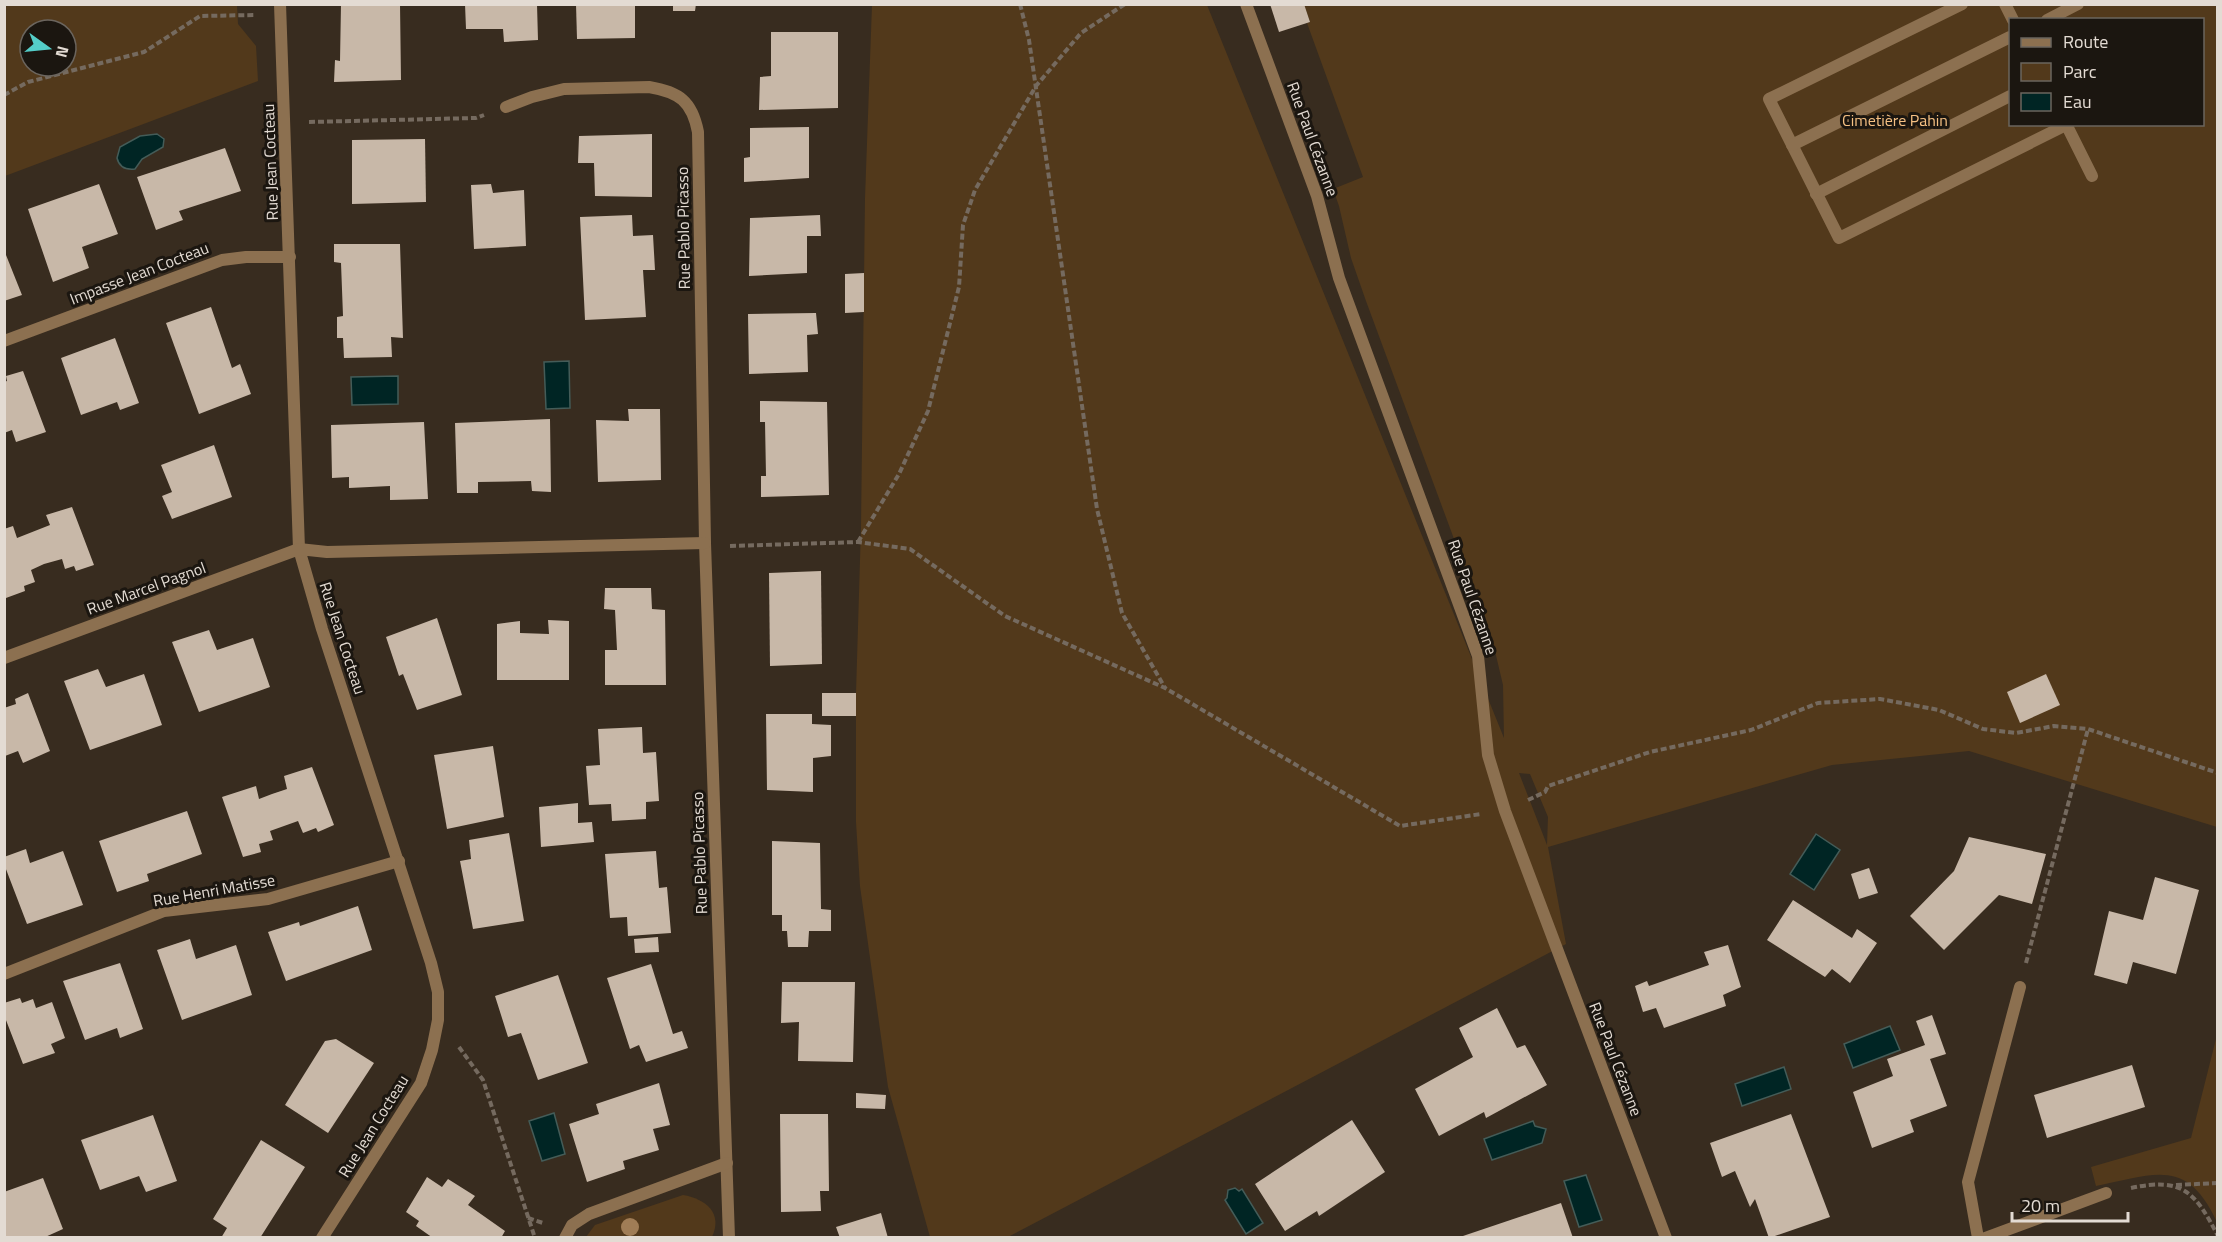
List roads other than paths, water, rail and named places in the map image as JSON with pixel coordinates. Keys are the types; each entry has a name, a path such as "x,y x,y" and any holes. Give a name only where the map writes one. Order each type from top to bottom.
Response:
{"street":[{"name":"Rue Paul Cézanne","path":"1246,4 1317,196 1339,278 1478,656 1488,754 1506,811 1666,1238"},
{"path":"1962,4 1769,99 1839,238 2064,126"},
{"path":"2005,4 2012,18"},
{"path":"2051,18 2078,4"},
{"name":"Rue Jean Cocteau","path":"280,10 299,549 322,629 399,861 438,992 438,1020 432,1050 421,1083 322,1238"},
{"path":"1792,145 2009,37"},
{"name":"Rue Pablo Picasso","path":"506,107 532,97 564,89 649,87 661,89 683,99 695,117 698,132 705,543 729,1238"},
{"path":"1816,194 2009,97"},
{"path":"2067,126 2092,176"},
{"name":"Impasse Jean Cocteau","path":"4,341 222,260 246,257 290,257"},
{"path":"299,549 327,552 705,543"},
{"name":"Rue Marcel Pagnol","path":"4,658 299,549"},
{"name":"Rue Henri Matisse","path":"4,974 164,912 268,899 399,861"},
{"path":"1978,1238 1968,1182 2020,987"},
{"path":"565,1238 572,1224 589,1214 727,1163"},
{"path":"1985,1238 2106,1193"}],"water":[{"path":"157,134 164,139 163,147 142,159 135,169 119,164 117,158 120,147 140,136"},
{"path":"569,361 570,408 546,409 544,362"},
{"path":"398,376 398,404 352,405 351,377"},
{"path":"1816,834 1840,850 1814,890 1790,874"},
{"path":"1890,1026 1900,1050 1853,1068 1844,1044"},
{"path":"1784,1067 1791,1089 1742,1106 1735,1084"},
{"path":"554,1113 565,1154 542,1161 529,1121"},
{"path":"1533,1121 1535,1126 1546,1129 1542,1143 1492,1160 1484,1139"},
{"path":"1586,1175 1602,1220 1579,1227 1564,1181"},
{"path":"1235,1188 1239,1191 1242,1189 1263,1223 1246,1234 1225,1200 1228,1190"}],"park label":[{"name":"Cimetière Pahin","path":"1895,120"}]}
